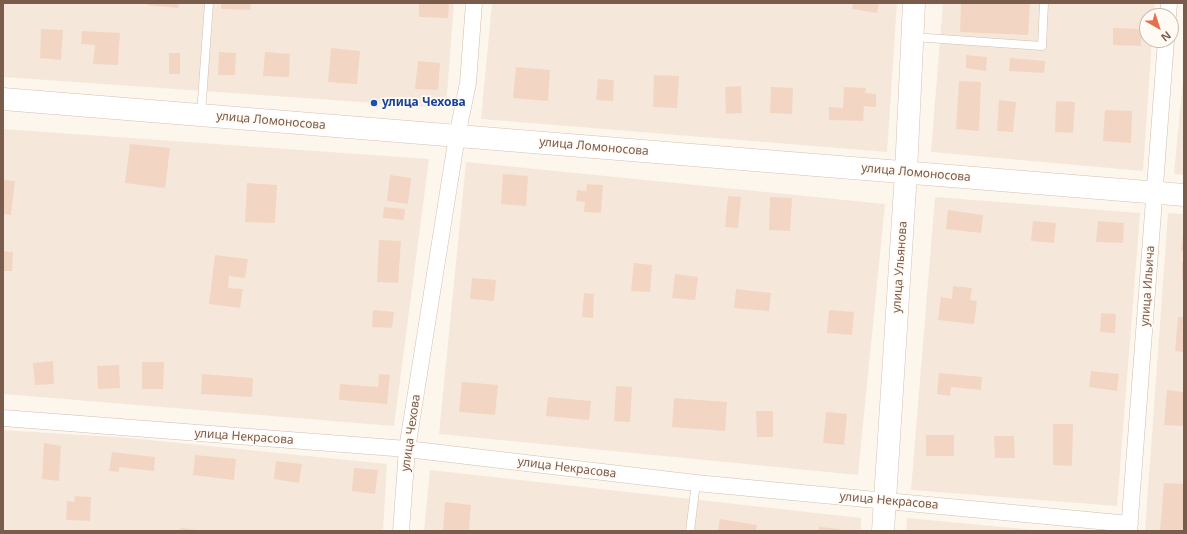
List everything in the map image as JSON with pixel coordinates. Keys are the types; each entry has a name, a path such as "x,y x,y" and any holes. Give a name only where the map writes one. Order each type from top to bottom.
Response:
{"street":[{"name":"улица Чехова","path":"401,531 406,449 457,136 468,83 474,3"},
{"name":"улица Ульянова","path":"883,531 906,172 914,3"},
{"name":"улица Ильича","path":"1130,527 1165,48"},
{"name":"улица Ломоносова","path":"3,99 1184,195"},
{"name":"улица Некрасова","path":"3,418 406,449 696,483 885,500 1130,527"}],"lane":[{"path":"201,115 210,3"},
{"path":"912,37 1042,46 1044,3"},
{"path":"690,531 696,483"}],"shaded area":[{"path":"3,3 454,3 446,108 3,77"},
{"path":"492,3 897,3 887,152 481,119"},
{"path":"943,3 1155,3 1155,8 1139,8 1139,48 1151,48 1143,171 931,152"},
{"path":"1184,68 1184,175 1174,174"},
{"path":"3,129 429,159 394,426 3,394"},
{"path":"466,162 885,204 858,475 439,434"},
{"path":"935,197 1140,213 1117,506 911,490"},
{"path":"1168,213 1184,214 1184,531 1145,531"},
{"path":"3,430 130,438 387,464 383,531 3,531"},
{"path":"430,470 861,518 861,531 424,531"},
{"path":"907,518 1046,531 906,531"}],"building":[{"path":"148,3 179,3 178,8 148,5"},
{"path":"221,3 251,3 250,10 221,9"},
{"path":"419,3 449,3 448,18 419,17"},
{"path":"853,3 879,3 877,13 852,9"},
{"path":"961,3 1030,3 1028,35 960,32"},
{"path":"1113,28 1139,29 1139,46 1113,45"},
{"path":"41,29 63,30 61,60 40,58"},
{"path":"82,31 120,33 118,65 93,64 95,45 81,44"},
{"path":"331,48 360,51 357,84 328,82"},
{"path":"219,52 236,53 235,75 218,75"},
{"path":"265,52 290,54 289,77 263,76"},
{"path":"169,53 180,53 180,74 169,74"},
{"path":"966,55 987,57 986,71 966,68"},
{"path":"1010,58 1045,61 1044,73 1009,71"},
{"path":"418,61 440,63 438,90 415,89"},
{"path":"516,67 550,70 548,101 513,98"},
{"path":"654,75 679,76 677,108 653,107"},
{"path":"598,79 614,80 613,101 596,100"},
{"path":"959,81 981,82 979,131 956,129"},
{"path":"741,86 742,113 726,114 725,87"},
{"path":"771,87 793,88 792,114 770,113"},
{"path":"844,87 866,88 865,93 876,94 876,107 864,106 863,121 829,120 829,107 843,108"},
{"path":"999,100 1016,102 1013,132 997,131"},
{"path":"1056,101 1075,102 1073,133 1055,132"},
{"path":"1105,110 1132,111 1131,143 1103,141"},
{"path":"130,144 170,148 165,188 125,183"},
{"path":"503,174 528,176 526,206 501,204"},
{"path":"390,175 411,178 408,204 387,201"},
{"path":"3,180 15,181 11,215 3,214"},
{"path":"247,183 277,185 275,223 245,222"},
{"path":"587,184 603,185 601,213 584,212 585,202 576,201 577,190 586,191"},
{"path":"728,196 741,197 738,228 725,227"},
{"path":"770,197 792,198 790,231 769,230"},
{"path":"384,207 405,209 404,220 383,218"},
{"path":"948,210 983,215 981,233 946,229"},
{"path":"1033,221 1056,223 1054,243 1031,241"},
{"path":"1098,221 1124,223 1123,243 1096,242"},
{"path":"1183,234 1184,251 1181,251"},
{"path":"379,240 401,241 398,283 377,282"},
{"path":"3,251 13,252 12,271 3,271"},
{"path":"215,255 248,259 245,278 229,276 228,288 243,289 240,308 209,304"},
{"path":"1182,262 1184,262 1184,279 1182,279"},
{"path":"634,263 652,265 650,292 631,291"},
{"path":"675,274 698,277 695,300 672,298"},
{"path":"472,278 496,280 494,301 470,299"},
{"path":"953,286 972,288 970,300 977,301 974,324 938,320 941,297 952,299"},
{"path":"736,289 771,293 769,311 734,308"},
{"path":"584,293 594,294 593,318 582,317"},
{"path":"373,310 394,312 392,328 372,327"},
{"path":"829,310 854,312 852,335 827,333"},
{"path":"1101,313 1116,314 1115,333 1100,332"},
{"path":"1178,317 1184,317 1184,352 1175,351"},
{"path":"53,361 54,384 35,385 33,363"},
{"path":"142,362 164,362 163,389 142,389"},
{"path":"119,365 120,388 98,389 97,366"},
{"path":"1091,371 1119,374 1117,391 1089,387"},
{"path":"939,373 982,377 981,390 951,387 950,396 937,394"},
{"path":"202,374 253,378 252,397 201,394"},
{"path":"379,374 390,375 387,404 339,400 340,384 378,387"},
{"path":"462,382 498,385 495,415 459,412"},
{"path":"616,386 632,387 630,422 614,421"},
{"path":"1167,390 1184,392 1184,426 1164,425"},
{"path":"548,397 591,401 589,420 546,416"},
{"path":"674,398 727,402 725,431 672,427"},
{"path":"756,411 773,411 773,437 757,437"},
{"path":"826,412 847,414 844,445 823,443"},
{"path":"1053,424 1073,424 1072,466 1053,465"},
{"path":"926,435 954,435 954,456 926,456"},
{"path":"994,436 1014,436 1015,458 995,458"},
{"path":"44,443 61,446 59,481 42,479"},
{"path":"112,452 155,457 154,471 119,467 119,472 109,471"},
{"path":"195,455 236,459 234,480 193,475"},
{"path":"276,461 302,464 299,483 274,479"},
{"path":"354,468 378,470 375,494 352,491"},
{"path":"1164,483 1184,484 1184,531 1160,531"},
{"path":"75,496 91,497 90,521 66,520 67,501 74,502"},
{"path":"445,502 471,505 469,531 443,531"},
{"path":"720,519 757,525 756,531 718,531"},
{"path":"819,527 840,529 840,531 818,531"},
{"path":"181,528 198,530 198,531 180,531"}],"place":[{"name":"улица Чехова","path":"374,103"}]}
